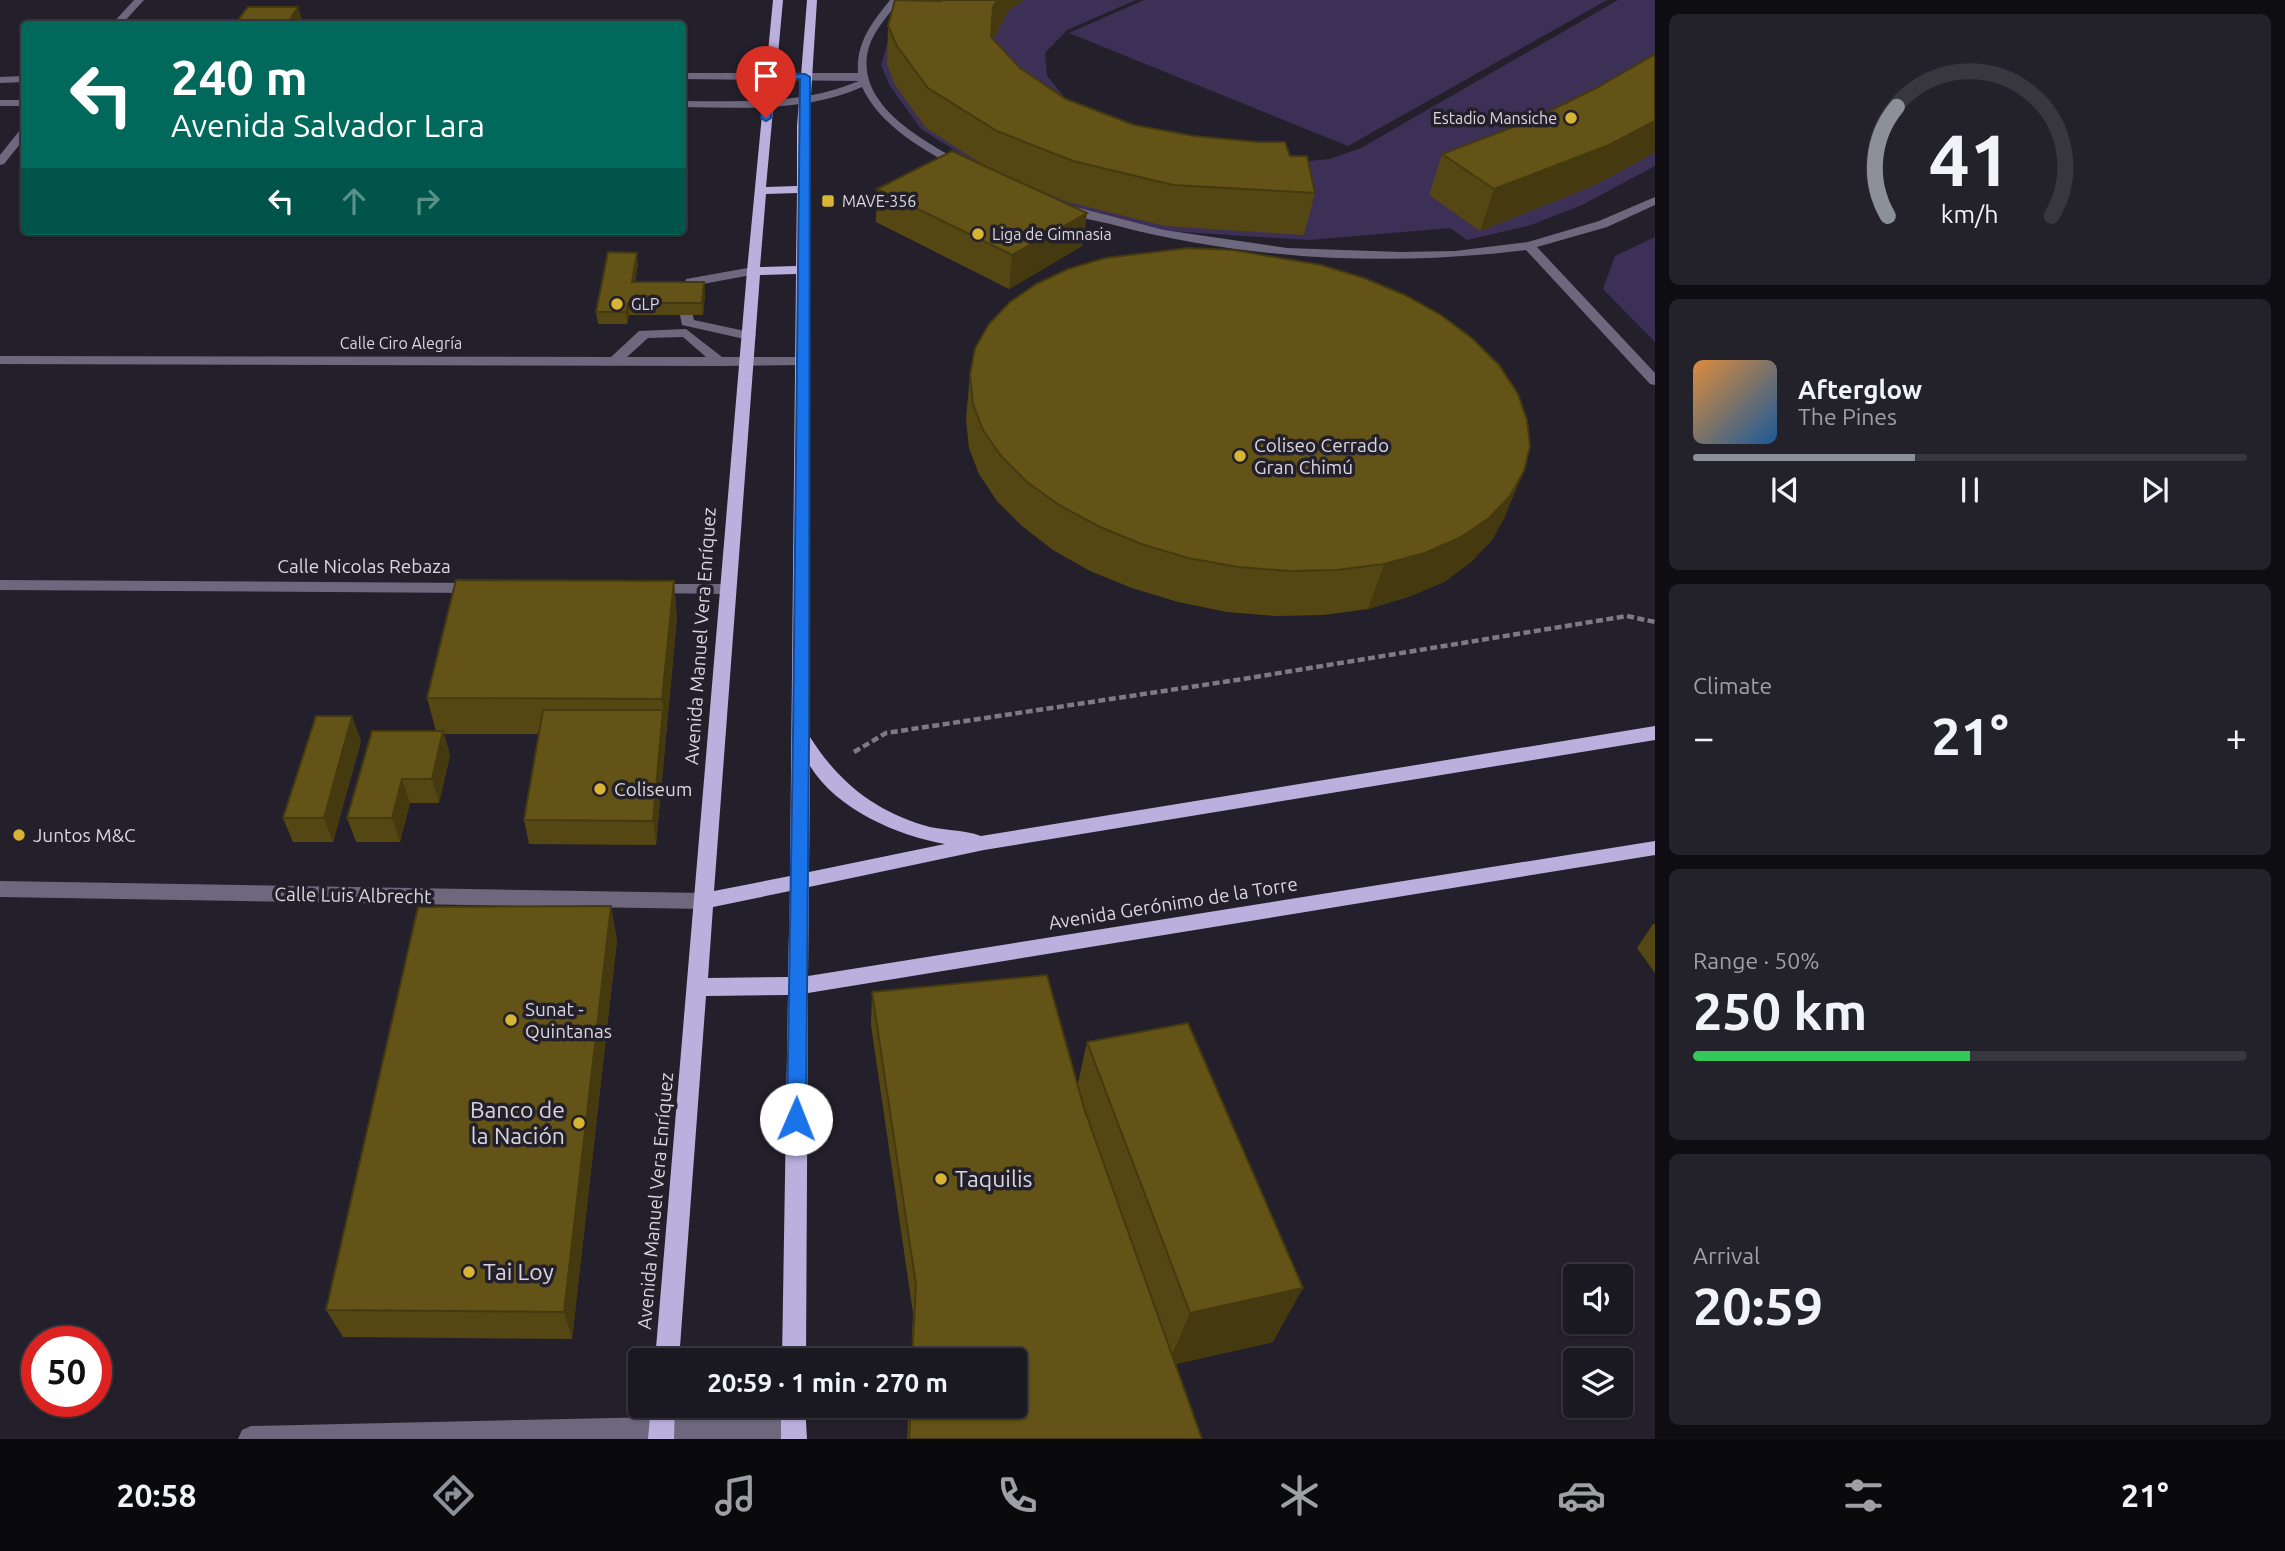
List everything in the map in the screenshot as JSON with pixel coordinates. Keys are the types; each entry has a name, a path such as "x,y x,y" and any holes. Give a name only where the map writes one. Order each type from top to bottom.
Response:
{"main road":[{"name":"Avenida Manuel Vera Enríquez","path":"668,1348 705,901 727,589 769,76 778,0"},
{"path":"794,1348 801,881 799,789 804,103 812,0"},
{"path":"760,191 803,189"},
{"path":"754,271 802,270"},
{"path":"705,901 984,843 1655,733"},
{"path":"801,737 822,771 864,807 920,832 984,843"},
{"name":"Avenida Gerónimo de la Torre","path":"696,987 798,986 1655,848"}],"street":[{"path":"120,21 139,0"},
{"path":"895,0 880,16 867,41 860,62 863,79 878,107 893,124 971,172"},
{"path":"686,76 863,79"},
{"path":"0,80 21,79"},
{"path":"686,104 804,103 838,94 863,79"},
{"path":"0,103 21,103"},
{"path":"0,162 21,136"},
{"path":"1046,203 1164,234 1287,251 1400,256 1455,255 1529,246 1603,224 1655,201"},
{"path":"1529,246 1655,381"},
{"path":"690,293 691,282 754,271"},
{"path":"687,323 720,362"},
{"path":"614,361 645,334 687,323 749,336"},
{"name":"Calle Ciro Alegría","path":"0,360 802,361"},
{"name":"Calle Nicolas Rebaza","path":"0,585 489,588"},
{"path":"629,588 727,589"},
{"name":"Calle Luis Albrecht","path":"0,889 705,901"},
{"path":"251,1439 662,1424 793,1424"}],"path":[{"path":"822,771 886,733 1243,679 1627,616 1655,622"}],"shaded area":[{"name":"Estadio Mansiche","path":"925,0 1136,0 1067,30 1045,53 1047,76 1071,105 1101,126 1276,164 1330,159 1361,148 1618,0 1655,0 1655,166 1582,205 1531,225 1467,240 1450,228 1309,240 1167,231 1064,205 991,173 921,129 890,86 881,65 889,38"},
{"path":"1144,0 1607,0 1348,146 1069,33"},
{"path":"1655,237 1655,342 1603,289 1615,256"}],"building":[{"path":"895,0 997,0 993,7 991,37 1020,68 1066,99 1134,125 1194,136 1285,142 1290,156 1307,156 1315,193 1173,185 1073,161 997,131 928,88 897,46 888,26"},
{"path":"248,7 298,7 289,21 237,21"},
{"path":"1655,54 1655,121 1609,145 1494,189 1442,154 1529,121 1598,87"},
{"path":"952,151 1087,213 1012,255 877,189"},
{"name":"Coliseo Cerrado Gran Chimú","path":"1188,248 1233,250 1321,265 1364,278 1405,295 1441,315 1473,339 1499,365 1518,394 1527,420 1530,446 1524,471 1510,496 1489,518 1461,537 1425,553 1384,564 1337,570 1289,571 1238,567 1188,558 1141,544 1098,526 1059,505 1027,482 1001,456 983,430 973,404 970,375 975,348 989,324 1010,302 1036,284 1068,269 1105,258"},
{"path":"608,252 637,253 632,282 704,282 702,303 628,303 626,312 596,312"},
{"path":"456,580 674,581 662,699 427,698"},
{"name":"Coliseum","path":"543,710 663,710 653,821 524,820"},
{"path":"316,716 352,716 324,818 283,818"},
{"path":"372,731 443,731 432,779 402,779 392,818 347,818"},
{"path":"611,906 564,1312 326,1310 418,907"},
{"path":"1047,975 1084,1108 1202,1439 909,1439 910,1418 1027,1418 1027,1348 913,1348 916,1285 872,992"},
{"path":"1188,1023 1303,1288 1190,1313 1087,1042"}],"place":[{"name":"Estadio Mansiche","path":"1571,118"},
{"name":"MAVE-356","path":"828,201"},
{"name":"Liga de Gimnasia","path":"978,234"},
{"name":"GLP","path":"617,304"},
{"name":"Coliseo Cerrado Gran Chimú","path":"1240,456"},
{"name":"Coliseum","path":"600,789"},
{"name":"Juntos M&C","path":"19,835"},
{"name":"Sunat - Quintanas","path":"511,1020"},
{"name":"Banco de la Nación","path":"579,1123"},
{"name":"Taquilis","path":"941,1179"},
{"name":"Tai Loy","path":"469,1272"}],"route":[{"path":"766,118 769,76 805,77 799,789 801,881 796,1119"}]}
